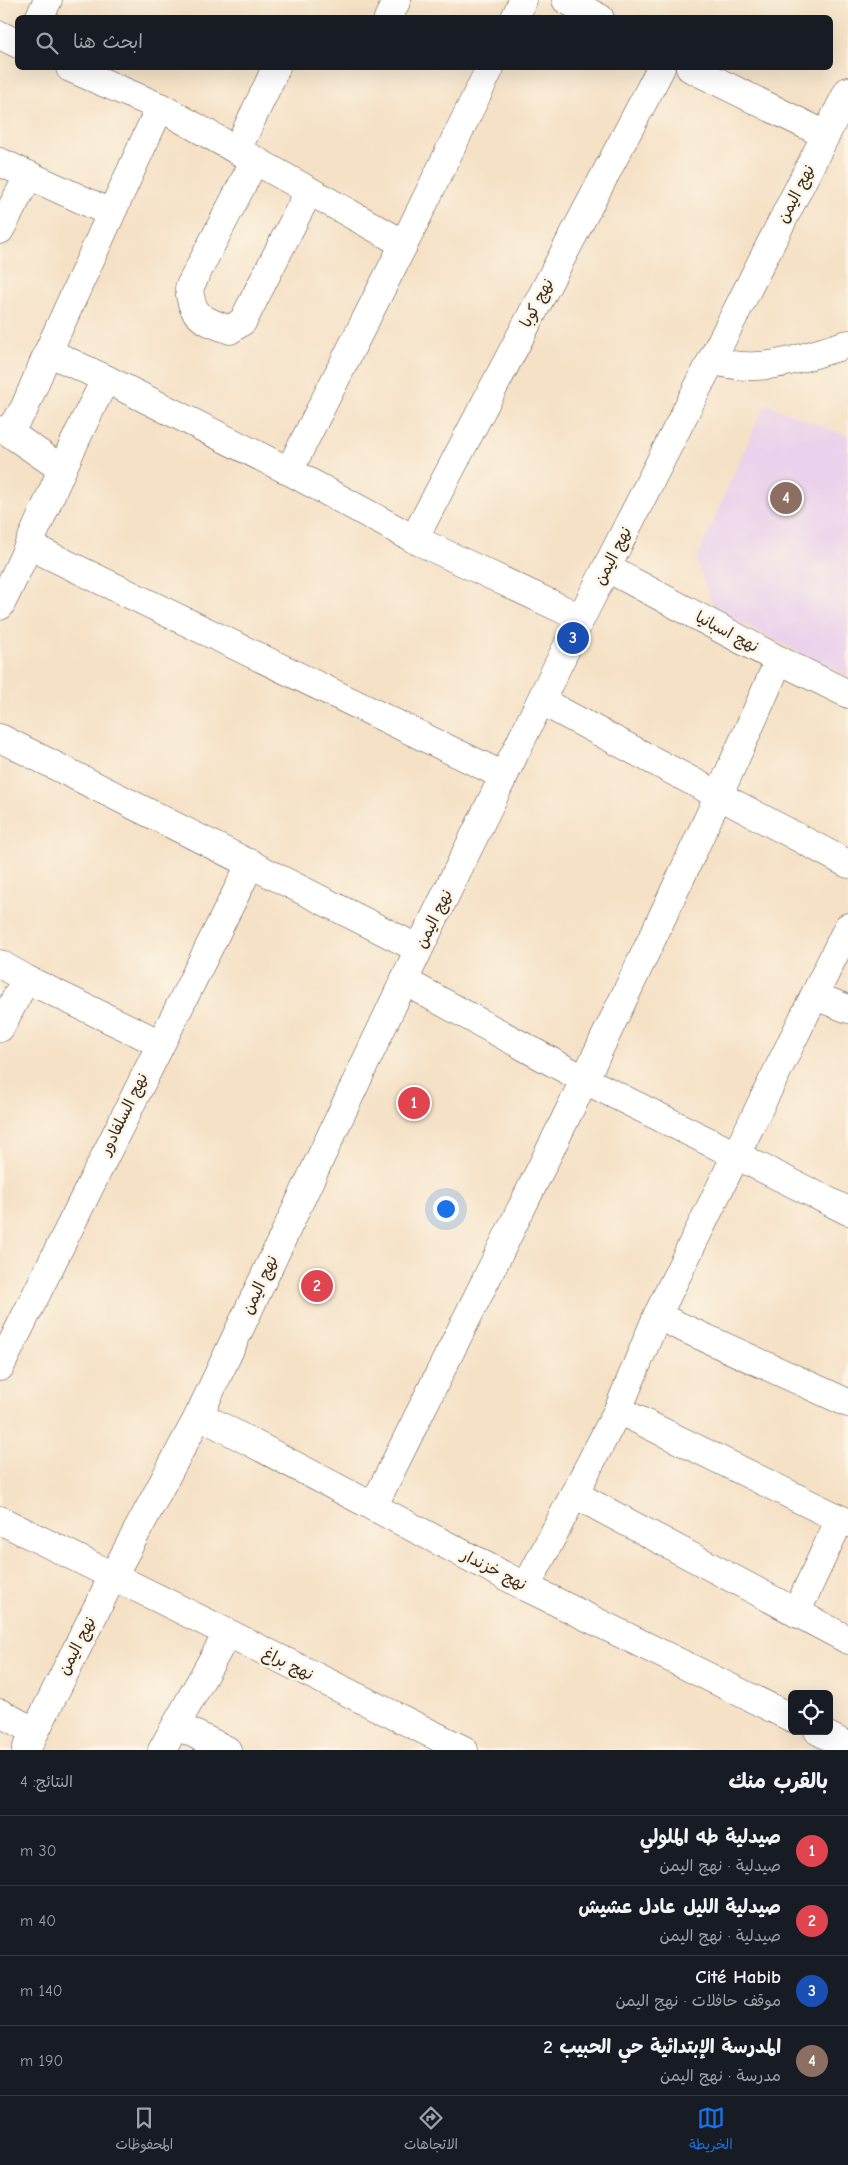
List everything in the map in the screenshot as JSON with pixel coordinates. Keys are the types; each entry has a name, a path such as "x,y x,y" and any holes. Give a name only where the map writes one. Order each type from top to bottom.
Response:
{"street":[{"path":"40,15 48,0"},
{"path":"389,15 396,0"},
{"path":"516,15 523,0"},
{"path":"0,35 15,42"},
{"path":"74,70 160,108 404,244"},
{"path":"275,70 246,155 188,288 190,303 198,317 230,330 243,321 309,191"},
{"path":"289,470 404,244 489,70"},
{"name":"نهج كوبا","path":"414,539 660,70"},
{"path":"694,70 826,135"},
{"name":"نهج اليمن","path":"30,1741 113,1576 199,1415 419,949 581,618 848,91"},
{"path":"62,469 4,431 24,409 48,352 160,108"},
{"path":"0,162 111,213"},
{"path":"0,230 29,174"},
{"path":"712,360 745,368 762,368 848,344"},
{"path":"48,352 289,470 414,539 581,618"},
{"path":"0,606 30,546 62,469 106,379"},
{"path":"30,546 504,776"},
{"name":"نهج اسبانيا","path":"607,568 779,660 848,694"},
{"path":"373,1507 585,1080 720,796 779,660"},
{"path":"542,701 848,864"},
{"path":"0,738 419,949"},
{"name":"نهج السلفادور","path":"0,1366 159,1043 251,863"},
{"path":"526,1587 618,1410 657,1316 848,927"},
{"path":"0,964 26,979 159,1043"},
{"path":"0,1028 26,979"},
{"path":"404,981 585,1080 848,1211"},
{"path":"815,996 848,1009"},
{"path":"657,1316 848,1403"},
{"path":"618,1410 844,1521 796,1613"},
{"name":"نهج خزندار","path":"199,1415 526,1587 788,1716"},
{"path":"574,1494 848,1640"},
{"name":"نهج براغ","path":"0,1520 464,1750"},
{"path":"162,1750 227,1634"},
{"path":"0,1713 30,1741"},
{"path":"176,1725 227,1750"},
{"path":"826,1735 848,1746"}],"shaded area":[{"path":"765,404 848,436 848,676 714,610 696,560"}],"place":[{"name":"المدرسة الإبتدائية حي الحبيب 2","path":"786,498"},
{"name":"Cité Habib","path":"573,638"},
{"name":"صيدلية طه الملولي","path":"414,1103"},
{"name":"صيدلية الليل عادل عشيش","path":"317,1286"}]}
